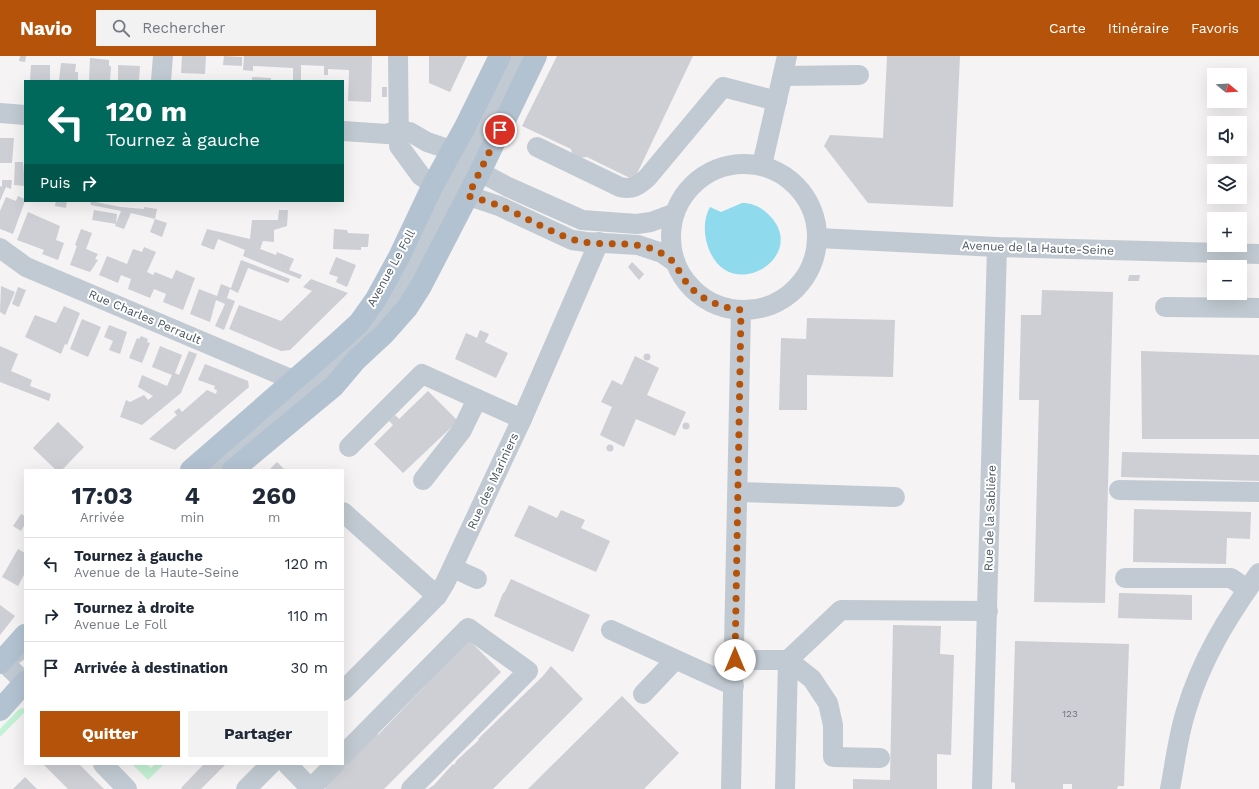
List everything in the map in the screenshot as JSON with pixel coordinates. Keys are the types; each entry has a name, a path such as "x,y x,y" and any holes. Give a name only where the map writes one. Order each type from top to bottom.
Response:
{"main road":[{"name":"Avenue Le Foll","path":"234,469 334,386 356,360 384,334 403,312 421,286 451,190 466,163 500,56"},
{"name":"Avenue Le Foll","path":"191,469 359,323 376,299 399,258 451,190 466,163 536,56"},
{"path":"1,662 24,636"},
{"path":"0,710 24,683"}],"street":[{"path":"161,80 163,56"},
{"path":"398,56 399,146 421,176 451,190 499,206 572,240 627,243 650,247 675,262"},
{"name":"Avenue Le Foll","path":"466,163 483,135 520,56"},
{"path":"762,165 787,56"},
{"path":"783,76 859,75"},
{"path":"537,147 627,189 636,187 648,178 723,87 777,102"},
{"path":"0,113 24,115"},
{"path":"344,131 387,134 398,130 410,132 466,163 571,216 589,221 643,224 675,213"},
{"path":"742,163 762,165 787,177 806,196 815,216 818,238 813,264 799,286 778,302 766,307 741,310 719,306 700,296 685,281 675,262 671,238 675,213 679,203 692,185 710,172 731,164 742,163"},
{"name":"Avenue Le Foll","path":"211,469 368,330 383,312 404,279 436,214 451,190"},
{"name":"Avenue de la Haute-Seine","path":"818,238 997,247 1259,254"},
{"name":"Rue des Mariniers","path":"344,690 437,596 453,568 522,419 598,242"},
{"name":"Rue de la Sablière","path":"982,789 997,247"},
{"name":"Rue Charles Perrault","path":"0,248 26,267 293,380"},
{"path":"1166,308 1259,308"},
{"path":"731,789 735,660 741,310"},
{"path":"349,447 422,374 476,400 522,419"},
{"path":"423,480 462,430 476,400"},
{"path":"1119,490 1259,492"},
{"path":"738,492 895,497"},
{"path":"344,513 437,596"},
{"path":"453,568 476,579"},
{"path":"1125,578 1256,579"},
{"path":"1170,789 1185,712 1197,677 1228,618 1256,579"},
{"path":"785,789 788,660 841,610 988,611"},
{"path":"344,754 468,628 528,672 412,789"},
{"path":"611,630 734,686"},
{"path":"24,650 1,662 24,681"},
{"path":"643,694 675,660"},
{"path":"735,660 788,660 812,678 828,703 833,725 833,757 880,758"},
{"path":"104,765 127,789"},
{"path":"246,789 270,765"},
{"path":"288,765 311,789 334,765"}],"green space":[{"path":"24,709 24,713 0,737 0,729 18,710"},
{"path":"133,765 147,765 151,768 154,765 163,765 148,780"}],"water":[{"path":"742,203 757,206 769,215 779,230 780,244 775,257 764,268 751,273 736,274 722,268 711,254 705,237 705,224 707,212 710,207 721,212"}],"building":[{"path":"20,56 26,56 25,62 19,61"},
{"path":"182,56 206,56 205,74 181,73"},
{"path":"224,56 242,57 242,66 223,65"},
{"path":"244,56 372,56 371,102 348,101 349,70 328,69 328,75 324,75 324,66 301,65 301,80 293,80 293,68 253,66 253,71 243,70"},
{"path":"429,56 467,56 450,92 429,83"},
{"path":"557,56 693,56 634,180 587,157 578,158 572,153 571,149 522,126"},
{"path":"887,56 960,56 953,207 868,203 824,146 830,135 883,138"},
{"path":"90,58 109,60 109,66 111,66 110,80 89,80"},
{"path":"61,63 76,64 75,72 78,72 78,80 59,80"},
{"path":"31,65 50,65 50,80 30,80"},
{"path":"118,65 140,66 139,80 118,80"},
{"path":"252,77 271,78 271,80 252,80"},
{"path":"382,87 387,87 387,97 382,97"},
{"path":"0,138 14,138 12,163 0,163"},
{"path":"15,162 23,162 24,186 14,185"},
{"path":"2,180 12,180 11,189 6,187 0,201 0,186 2,187"},
{"path":"18,196 24,199 25,202 13,234 0,229 0,211 6,197 16,201"},
{"path":"56,202 67,202 66,208 55,206"},
{"path":"90,202 95,202 121,207 144,209 144,207 157,209 155,219 131,213 124,229 115,226 121,211 91,205"},
{"path":"94,210 117,214 116,224 92,220"},
{"path":"279,210 288,210 287,226 274,230 274,242 263,241 260,249 276,255 277,252 294,259 289,270 302,275 300,279 243,256 245,250 218,239 214,250 201,245 207,229 250,239 252,220 278,220"},
{"path":"28,212 60,226 56,240 64,243 58,260 42,254 44,250 17,240"},
{"path":"155,219 167,223 162,237 150,232"},
{"path":"81,229 92,233 86,249 98,254 95,259 98,260 90,272 70,265"},
{"path":"334,229 347,230 348,233 369,234 368,247 361,247 361,250 333,249"},
{"path":"144,247 156,252 147,272 153,275 155,272 172,279 176,270 195,278 183,310 163,302 166,294 154,289 150,298 128,289 131,279 121,275 118,283 99,275 107,256 127,264 133,249 142,252"},
{"path":"336,257 356,265 347,287 336,282 338,277 329,274"},
{"path":"241,260 290,279 288,283 248,268 238,293 230,289 227,298 235,301 224,330 215,326 225,304 216,300 210,322 190,314 199,289 217,296 221,284 231,288"},
{"path":"632,262 644,274 639,280 628,267"},
{"path":"1129,275 1140,275 1139,281 1128,281"},
{"path":"311,279 348,293 290,350 281,351 229,329 239,305 281,321 312,291 303,287"},
{"path":"1,286 15,292 5,315 0,312"},
{"path":"18,287 26,290 19,307 12,304"},
{"path":"1042,290 1113,292 1105,603 1034,602 1039,400 1019,400 1021,315 1041,315"},
{"path":"64,306 80,313 67,345 65,344 61,354 25,337 35,315 56,323"},
{"path":"807,318 895,320 893,377 807,375 807,410 779,410 781,338 806,339"},
{"path":"82,319 101,327 88,357 70,349"},
{"path":"109,325 127,332 120,354 109,350 113,341 104,337"},
{"path":"480,330 489,334 485,342 508,353 496,378 455,359 466,333 477,338"},
{"path":"141,336 148,339 147,342 150,343 142,363 129,358 137,338 139,339"},
{"path":"0,346 18,354 11,371 32,380 30,386 51,394 49,401 0,382"},
{"path":"160,346 182,355 175,373 179,375 189,351 197,354 181,393 142,425 120,417 126,400 130,402 144,395 148,400 153,396 138,387 142,375 167,386 172,375 152,367"},
{"path":"1141,351 1259,355 1259,439 1142,439"},
{"path":"647,353 651,357 647,361 643,357"},
{"path":"635,356 659,368 647,395 686,412 675,436 636,419 624,447 600,435 612,407 601,402 612,380 622,385"},
{"path":"205,364 248,381 249,387 175,450 149,439 177,415 174,412 179,408 182,412 207,390 216,394 217,390 214,389 215,386 198,380"},
{"path":"428,391 458,421 403,473 374,444 393,425 389,421 395,415 399,419"},
{"path":"58,422 84,447 63,469 55,469 33,448"},
{"path":"686,422 689,423 689,429 686,430 683,429 682,426 683,423"},
{"path":"610,444 614,448 610,452 606,448"},
{"path":"1122,452 1259,455 1259,481 1121,477"},
{"path":"277,462 284,469 270,469"},
{"path":"529,505 557,518 561,510 585,520 581,528 610,541 596,572 514,536"},
{"path":"1134,509 1251,512 1250,539 1227,538 1226,564 1133,562"},
{"path":"21,514 24,516 24,526 21,531 13,526"},
{"path":"18,549 24,552 24,575 18,586 2,577"},
{"path":"511,579 590,615 573,652 494,616 503,593"},
{"path":"1119,593 1192,595 1192,620 1118,618"},
{"path":"0,605 15,616 0,635"},
{"path":"893,625 941,626 940,654 954,655 951,755 937,754 937,789 853,789 853,779 890,780"},
{"path":"469,640 501,672 384,789 326,789 323,786 377,733 378,735"},
{"path":"1015,641 1129,644 1124,786 1118,786 1117,789 1072,789 1072,784 1063,784 1063,789 1015,789 1015,783 1011,782"},
{"path":"551,666 583,699 493,789 428,789 434,785 457,760 479,740 478,739 543,676"},
{"path":"622,696 679,753 644,789 528,789"},
{"path":"44,765 80,765 104,789 68,789"},
{"path":"203,765 225,765 201,789 181,788"},
{"path":"25,777 37,789 13,789"}],"route":[{"path":"500,130 468,196 492,203 572,240 586,242 627,243 650,247 675,262 685,281 700,296 719,306 741,310 735,660"}]}
